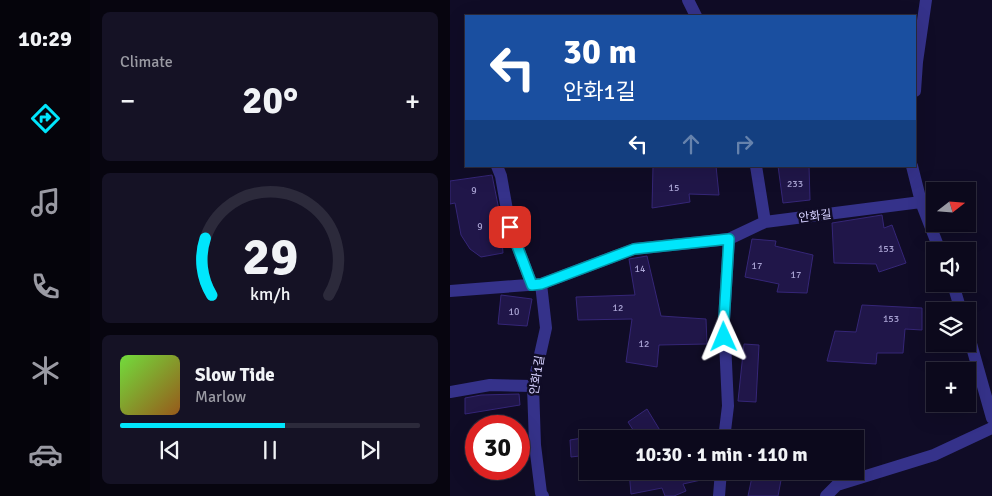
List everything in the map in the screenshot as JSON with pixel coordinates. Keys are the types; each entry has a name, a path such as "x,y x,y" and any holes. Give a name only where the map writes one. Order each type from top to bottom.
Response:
{"street":[{"path":"688,0 696,15"},
{"path":"916,76 926,0"},
{"name":"안화1길","path":"498,167 502,176 510,227 536,285 546,328 533,386 535,446 543,496"},
{"path":"450,291 536,285 634,249 729,239 766,222 756,167"},
{"path":"912,167 921,202 937,242"},
{"name":"안화길","path":"766,222 921,202"},
{"path":"725,430 728,406 724,320 729,239"},
{"path":"973,352 992,418"},
{"path":"450,392 490,385 533,386"},
{"path":"826,496 837,485 934,455 992,428"},
{"path":"719,496 720,480"}],"building":[{"path":"653,167 716,167 719,195 689,194 690,202 652,208"},
{"path":"778,167 809,167 810,200 783,203"},
{"path":"492,175 500,215 503,253 481,257 470,249 461,235 455,203 450,204 450,181"},
{"path":"882,215 884,228 892,225 906,263 879,272 876,264 834,263 832,223"},
{"path":"752,239 776,241 775,246 813,255 807,293 777,292 779,284 745,277"},
{"path":"647,256 661,316 706,319 707,344 659,345 657,367 626,362 632,319 578,320 576,297 635,295 629,259"},
{"path":"501,295 532,299 527,326 498,324"},
{"path":"862,305 922,308 922,330 905,329 903,353 877,353 876,364 827,361 835,331 856,332"},
{"path":"744,344 759,345 756,402 738,401"},
{"path":"519,394 520,405 465,414 465,398 481,395"},
{"path":"647,409 660,430 633,430 628,422"},
{"path":"579,438 579,456 571,457 570,440"},
{"path":"630,480 701,480 683,484 686,491 674,496 665,496 662,488 631,494"},
{"path":"751,480 781,480 778,496 748,496"}],"route":[{"path":"510,227 532,285 541,284 634,249 729,239 724,337"}]}
